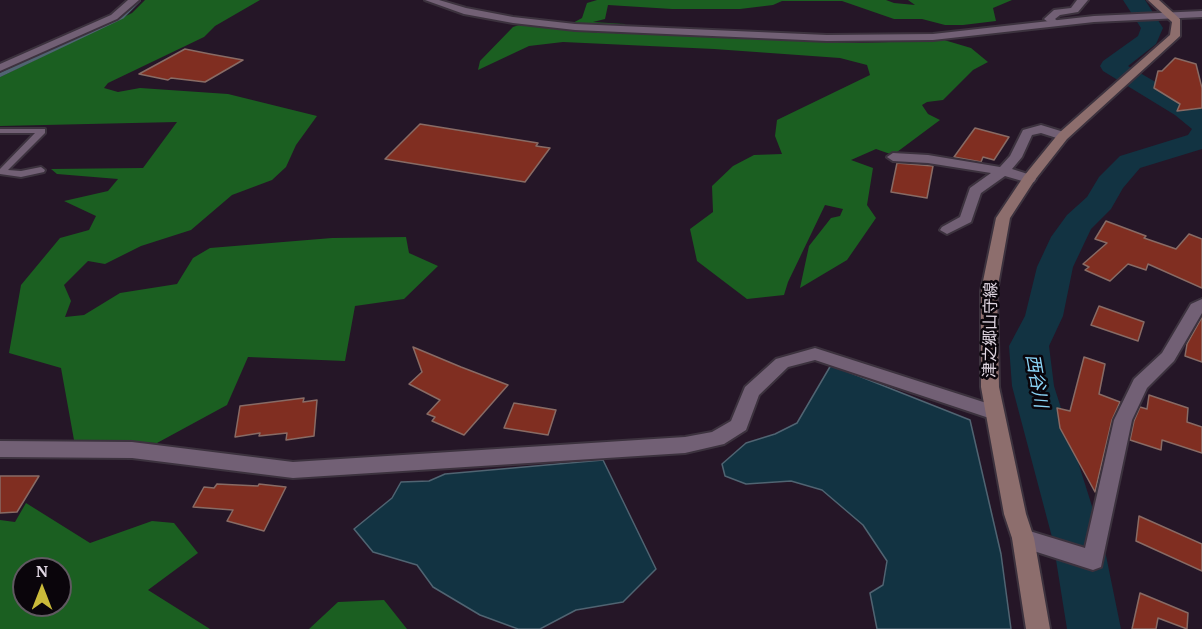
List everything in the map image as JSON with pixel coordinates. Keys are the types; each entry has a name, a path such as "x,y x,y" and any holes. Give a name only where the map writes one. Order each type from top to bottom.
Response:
{"main road":[{"path":"1153,0 1172,14"},
{"name":"津之郷山守線","path":"1038,629 1023,538 1015,514 990,387 989,291 1004,218 1029,179 1063,136 1175,36 1177,21 1172,14"}],"street":[{"path":"0,68 114,17 134,0"},
{"path":"430,0 513,20 575,27 827,38 933,37 1055,23 1172,14 1202,14"},
{"path":"1055,23 1049,19 1057,12 1075,10 1083,0"},
{"path":"947,230 966,219 975,191 1003,171 1016,157 1028,133 1041,129 1063,136"},
{"path":"893,157 928,159 1003,171 1029,179"},
{"path":"1023,538 1093,560 1123,420 1140,384 1168,357 1200,307"},
{"path":"0,449 132,450 292,470 685,445 717,439 739,425 751,392 782,363 815,354 995,413"}],"lane":[{"path":"0,130 42,131 2,172 21,174 41,170"}],"green space":[{"path":"145,0 260,0 215,26 204,37 108,83 104,88 118,92 140,88 228,94 317,116 296,145 286,167 272,180 232,195 191,230 141,246 105,264 88,261 64,285 71,301 65,317 84,315 120,293 177,284 193,258 210,248 332,238 406,237 409,253 438,266 404,299 355,306 345,361 248,357 227,405 157,443 74,440 61,368 9,353 21,285 60,238 89,230 96,216 64,201 108,191 118,179 57,174 51,169 143,168 177,122 0,126 0,77 132,13"},
{"path":"597,0 886,0 915,5 908,0 1012,0 993,8 996,21 963,25 945,25 922,19 894,19 842,1 782,1 773,5 740,9 672,9 608,5 605,19 593,22 625,24 624,27 571,24 582,18 587,3"},
{"path":"519,25 589,32 861,43 944,40 971,48 988,62 973,70 943,100 922,105 928,114 940,120 893,155 876,149 851,160 873,168 867,205 876,218 847,260 800,288 809,246 831,218 840,216 843,209 825,205 784,295 747,299 697,261 690,229 713,212 712,186 733,166 754,155 782,154 775,136 777,120 870,75 867,65 840,58 563,42 529,46 478,70 480,61 513,27"},
{"path":"26,503 90,543 152,521 174,523 198,553 148,590 210,629 0,629 0,520 15,522"},
{"path":"384,600 407,629 309,629 338,602"}],"water":[{"path":"831,365 970,420 1001,554 1011,629 877,629 870,593 883,585 887,561 863,525 822,490 791,481 746,484 725,476 722,464 746,443 775,434 797,423"},
{"path":"603,460 656,569 623,602 576,610 540,629 518,629 480,615 433,587 417,565 373,552 354,529 392,498 401,482 429,481 445,474"}],"building":[{"path":"185,49 243,60 205,82 171,78 168,80 139,74"},
{"path":"1175,58 1196,64 1202,88 1202,108 1177,111 1180,104 1154,88 1158,71 1162,71"},
{"path":"420,124 538,143 536,146 550,148 525,182 385,159"},
{"path":"975,128 1009,137 994,160 983,157 981,162 954,157"},
{"path":"897,163 933,166 927,198 891,192"},
{"path":"1106,221 1176,249 1189,234 1202,239 1202,288 1148,264 1146,270 1128,264 1110,281 1085,270 1089,267 1083,264 1107,243 1095,239"},
{"path":"1099,306 1144,322 1138,341 1091,325"},
{"path":"1202,317 1202,362 1185,356 1187,344"},
{"path":"413,347 508,385 464,435 432,421 435,417 427,414 440,400 409,384 422,372"},
{"path":"1084,357 1105,364 1099,394 1120,402 1112,420 1095,492 1060,428 1057,408 1070,411"},
{"path":"1149,395 1188,408 1187,422 1202,427 1202,453 1162,440 1161,450 1130,440 1134,421 1140,407 1147,409"},
{"path":"304,398 303,402 317,400 314,436 286,440 287,433 259,436 260,433 235,437 240,406"},
{"path":"514,403 556,410 548,435 504,428"},
{"path":"0,476 39,476 17,512 0,513"},
{"path":"217,484 258,486 259,484 286,487 264,531 227,521 233,510 193,507 204,487 214,488"},
{"path":"1139,516 1202,544 1202,571 1136,541"},
{"path":"1140,593 1188,613 1187,629 1158,618 1156,629 1132,629"}],"waterway":[{"path":"0,75 122,17 139,0"},
{"name":"西谷川","path":"1134,0 1152,28 1148,39 1112,66 1184,109 1202,124"},
{"name":"西谷川","path":"1094,629 1078,541 1033,386 1029,346 1044,316 1055,267 1068,237 1079,222 1100,202 1110,184 1130,162 1198,141 1202,135"}]}
